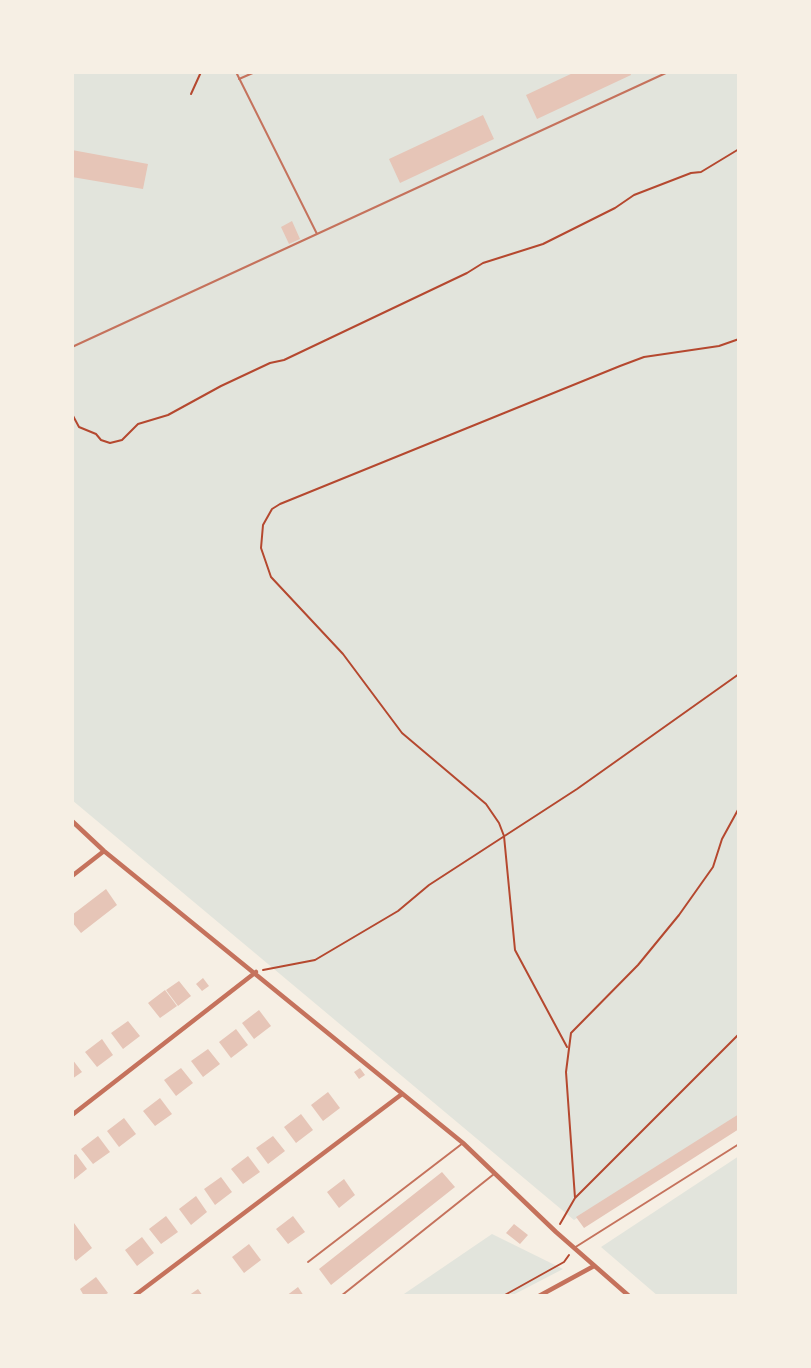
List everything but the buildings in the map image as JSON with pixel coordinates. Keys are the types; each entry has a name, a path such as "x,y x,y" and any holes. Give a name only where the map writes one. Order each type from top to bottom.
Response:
{"street":[{"path":"72,821 104,851 256,972 463,1143 556,1232 629,1296"},
{"path":"72,876 104,851"},
{"path":"72,1115 256,972"},
{"path":"134,1296 402,1094"},
{"path":"539,1296 594,1266"}],"lane":[{"path":"236,72 317,234"},
{"path":"240,79 255,72"},
{"path":"72,347 668,72"},
{"path":"308,1262 463,1143"},
{"path":"574,1248 739,1144"},
{"path":"341,1296 494,1174"}],"path":[{"path":"191,94 201,72"},
{"path":"72,414 79,427 96,434 101,440 110,443 122,440 138,424 168,415 221,386 270,363 284,360 467,273 483,263 543,243 615,208 634,195 691,173 701,172 739,148"},
{"path":"567,1047 515,950 504,836 499,823 486,804 402,733 344,654 271,577 261,548 262,525 272,509 280,504 620,366 644,357 719,346 739,339"},
{"path":"256,972 315,960 398,910 429,885 577,789 739,675"},
{"path":"575,1198 566,1071 567,1047 572,1033 638,965 679,915 713,867 722,839 739,808"},
{"path":"556,1232 575,1198 739,1034"},
{"path":"503,1296 564,1262 574,1248"}],"shaded area":[{"path":"72,72 739,72 739,1120 574,1220 72,800"},
{"path":"739,1156 739,1296 658,1296 601,1247"},
{"path":"492,1234 563,1269 511,1296 401,1296"}]}
